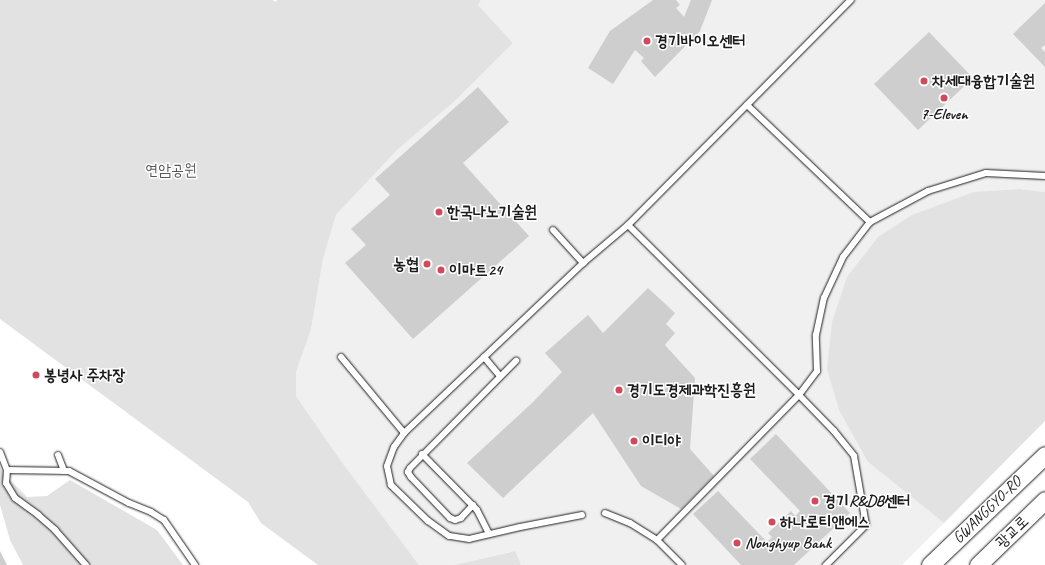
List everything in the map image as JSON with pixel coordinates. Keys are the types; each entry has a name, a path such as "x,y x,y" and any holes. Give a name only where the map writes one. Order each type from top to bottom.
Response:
{"main road":[{"name":"GWANGGYO-RO","path":"930,565 1045,455"},
{"name":"광교로","path":"978,565 1045,500"}],"lane":[{"path":"582,515 469,539 449,536 428,521 391,485 387,466 394,447 404,433 583,262 628,225 851,0"},
{"path":"747,105 870,222"},
{"path":"657,540 799,394 817,371 816,335 824,298 843,257 870,222 928,191 986,173 1045,176"},
{"path":"628,225 799,394 834,431 854,456 866,525 826,565"},
{"path":"553,230 583,262"},
{"path":"341,357 404,433"},
{"path":"484,357 500,376"},
{"path":"473,505 461,518 455,520 450,518 408,472 422,454 516,361"},
{"path":"0,452 7,470 6,483 15,498 38,514 55,530 86,565"},
{"path":"422,454 473,505 489,534"},
{"path":"58,456 64,471"},
{"path":"7,470 69,471 130,503 151,512 164,520 196,565"},
{"path":"605,513 630,523 657,540 682,565"}],"shaded area":[{"path":"481,0 1045,0 1045,192 1020,189 868,462 944,523 902,565 521,565 514,551 454,565 419,565 341,461 296,396 296,372 311,330 323,259 336,215 397,150 456,100 513,43 478,5"}],"green space":[{"name":"연암공원","path":"0,0 273,0 275,2 277,0 481,0 478,5 513,43 456,100 397,150 336,215 323,259 311,330 296,372 296,396 341,461 419,565 318,565 261,523 248,502 0,319"},
{"path":"1020,189 1045,192 1045,421 944,523 868,462 839,410 827,369 832,322 847,277 878,237 912,215 974,192"},
{"path":"0,467 2,472 27,497 47,496 70,480 157,530 183,565 23,565 10,540 0,505"},
{"path":"515,551 521,565 454,565"}],"building":[{"name":"경기바이오센터","path":"653,0 676,0 680,5 676,8 684,17 691,0 712,0 700,31 655,77 641,61 644,58 635,50 613,84 588,68 610,31"},
{"path":"1045,3 1045,45 1041,48 1045,52 1045,67 1013,34"},
{"name":"차세대융합기술원","path":"929,32 973,78 918,130 874,84"},
{"name":"한국나노기술원","path":"478,87 509,122 463,163 529,236 413,339 345,263 366,245 351,229 390,195 375,179"},
{"name":"경기도경제과학진흥원","path":"648,288 675,313 666,324 675,333 665,345 695,378 690,449 714,476 681,509 641,486 593,413 503,498 467,463 532,403 562,372 545,353 588,315 603,333"},
{"name":"경기R&DB센터","path":"776,434 850,513 794,565 741,565 693,514 718,491 767,542 772,537 768,533 791,511 795,516 800,511 750,459"},
{"path":"0,551 7,565 0,565"}],"place":[{"name":"경기바이오센터","path":"647,41"},
{"name":"차세대융합기술원","path":"924,81"},
{"name":"7-Eleven","path":"944,98"},
{"name":"한국나노기술원","path":"439,212"},
{"name":"농협","path":"427,264"},
{"name":"이마트24","path":"441,270"},
{"name":"봉녕사 주차장","path":"36,375"},
{"name":"경기도경제과학진흥원","path":"619,390"},
{"name":"이디야","path":"634,441"},
{"name":"경기R&DB센터","path":"815,501"},
{"name":"하나로티앤에스","path":"772,522"},
{"name":"Nonghyup Bank","path":"737,543"}]}
